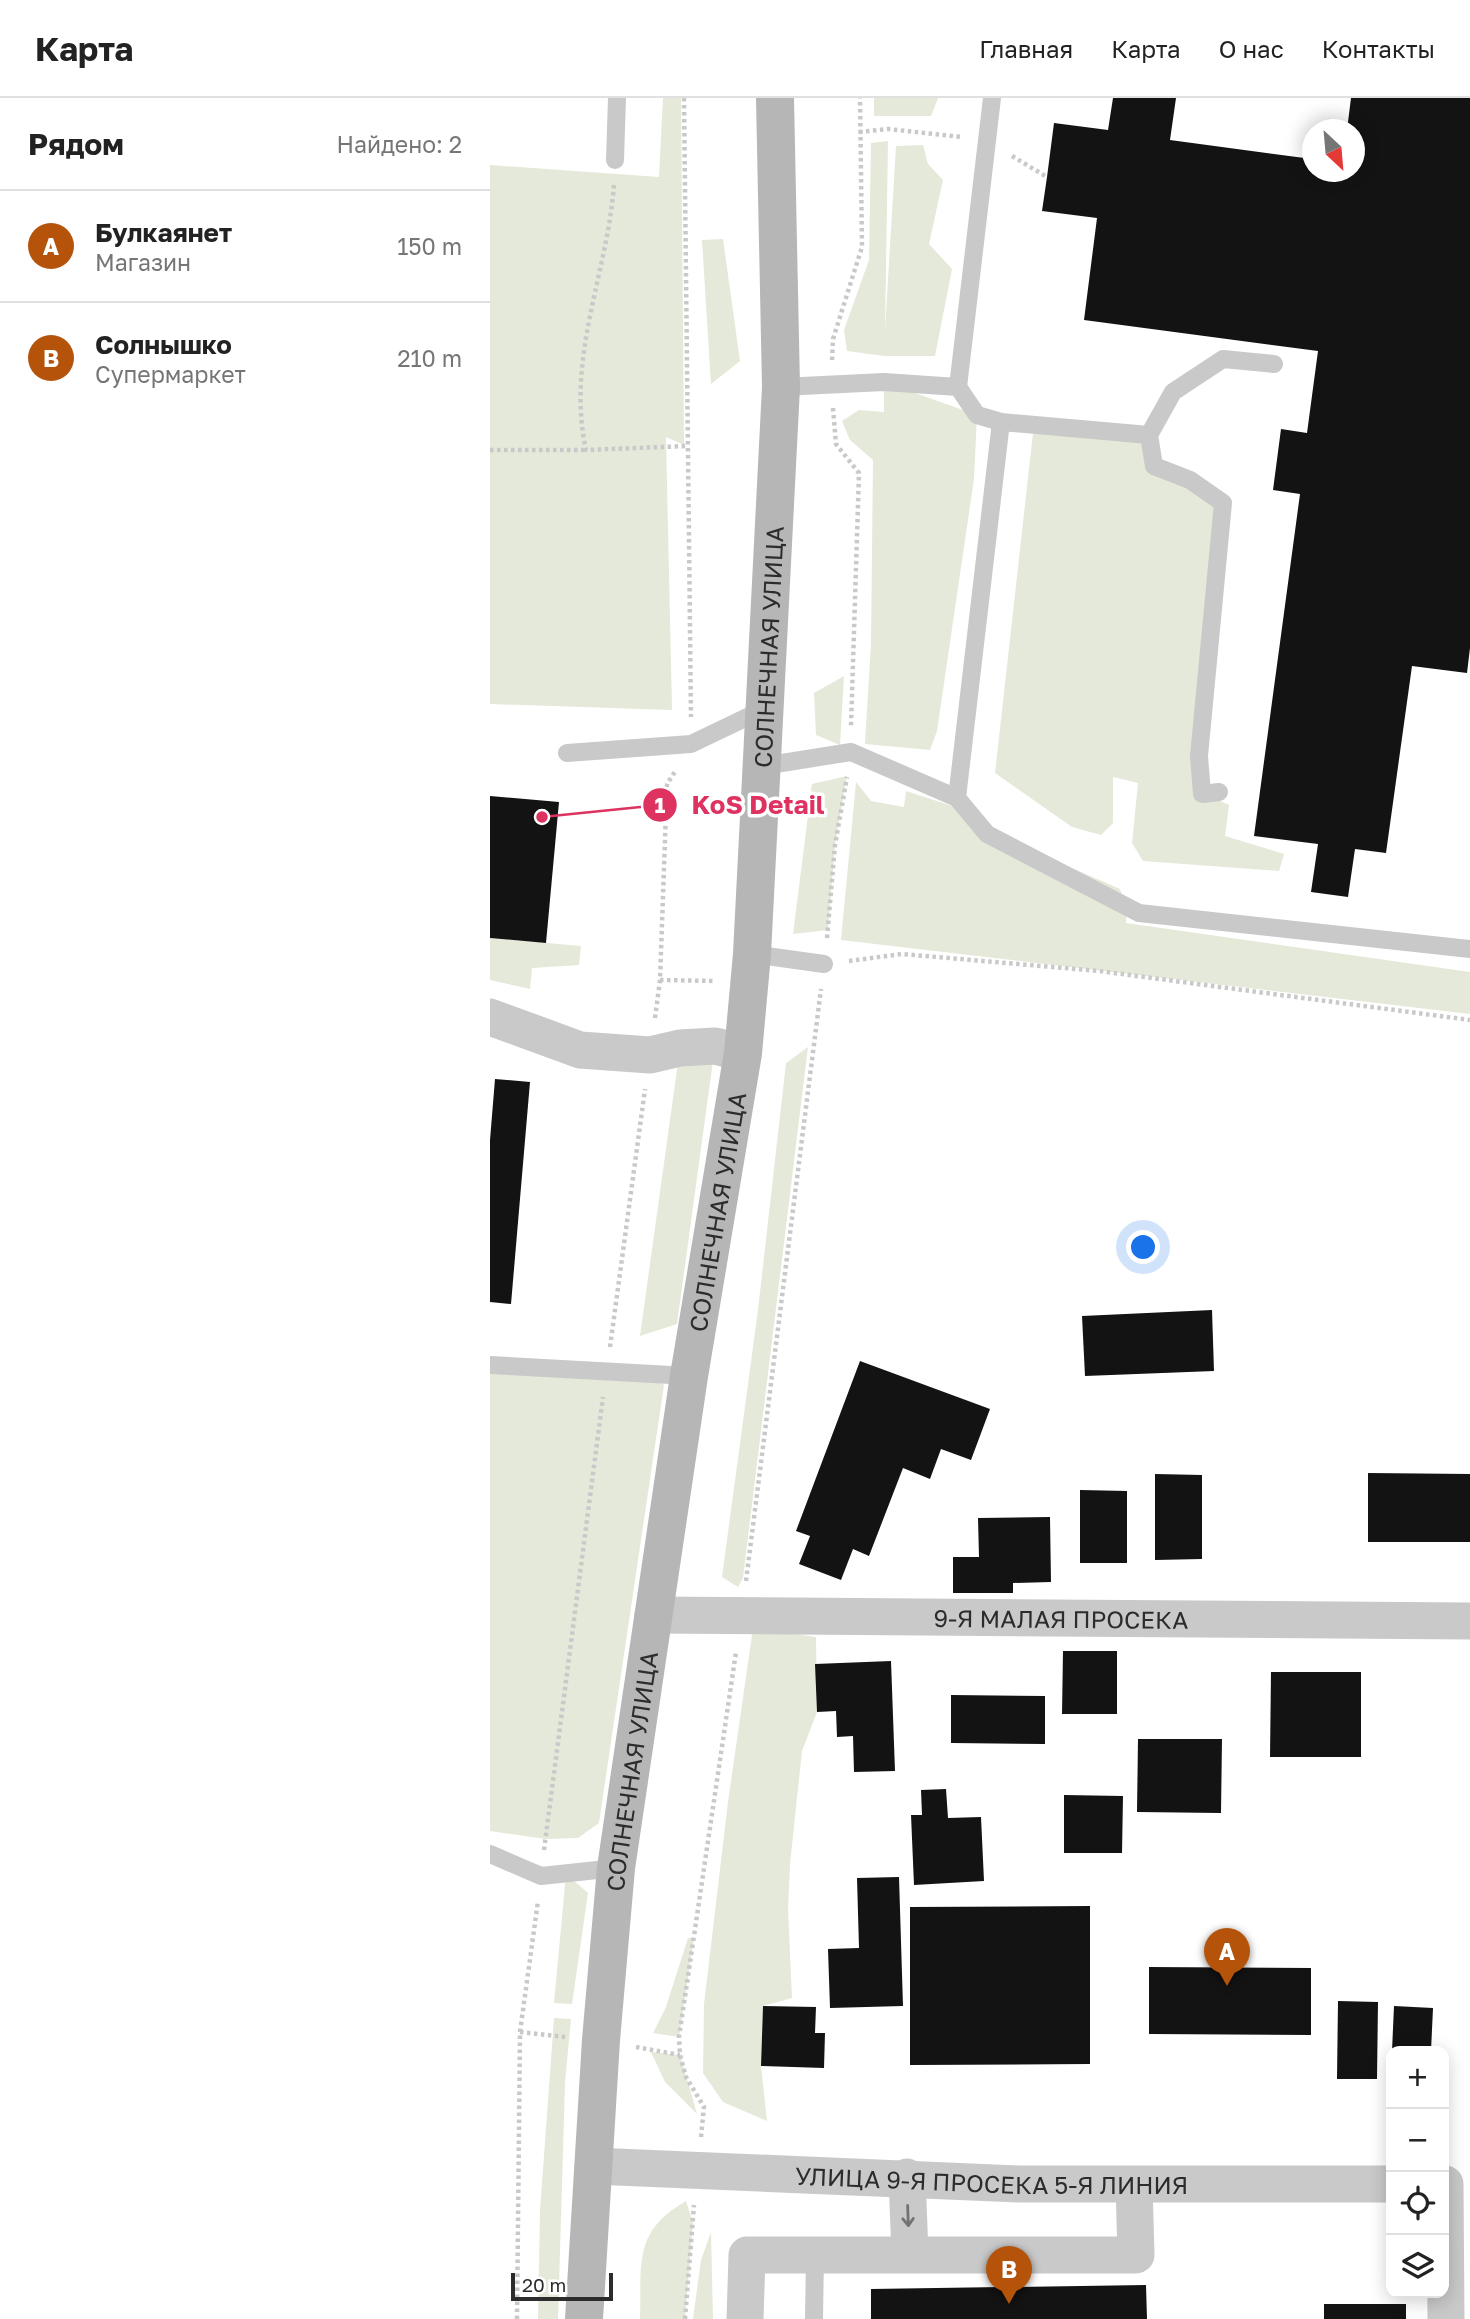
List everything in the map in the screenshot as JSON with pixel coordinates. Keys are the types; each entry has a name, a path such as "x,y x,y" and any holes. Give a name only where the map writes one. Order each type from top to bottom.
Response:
{"main road":[{"name":"СОЛНЕЧНАЯ УЛИЦА","path":"584,2319 616,1868 689,1376 743,1053 752,954 781,387 775,98"}],"street":[{"path":"490,1017 580,1049 650,1055 680,1048 715,1046 743,1053"},
{"name":"9-Я МАЛАЯ ПРОСЕКА","path":"653,1615 1470,1621"},
{"name":"УЛИЦА 9-Я ПРОСЕКА 5-Я ЛИНИЯ","path":"593,2166 907,2177 1020,2184 1386,2184"},
{"path":"907,2177 910,2254"},
{"path":"1446,2319 1453,2184"},
{"path":"745,2319 747,2255 1136,2255 1135,2185"}],"lane":[{"path":"615,160 617,98"},
{"path":"992,98 958,387 977,415 1001,422 1149,435"},
{"path":"1219,792 1202,794 1199,755 1223,503 1190,480 1154,466 1149,435 1173,392 1223,359 1275,364"},
{"path":"781,387 884,382 958,387"},
{"path":"957,798 1001,422"},
{"path":"567,753 691,744 766,708"},
{"path":"763,766 851,752 957,798 987,834 1139,913 1470,949"},
{"path":"752,954 824,964"},
{"path":"490,1365 689,1376"},
{"path":"490,1854 541,1877 616,1868"},
{"path":"814,2319 815,2255"}],"path":[{"path":"517,2319 520,2032 660,980 667,784 691,744 684,98"},
{"path":"680,2055 679,2037 741,1616 824,964 835,845 851,752 859,473 836,444 831,386 833,338 862,247 860,98"},
{"path":"859,132 888,129 987,141 1047,177"},
{"path":"586,450 580,420 585,332 603,264 615,160"},
{"path":"490,450 687,446"},
{"path":"824,964 902,954 1099,971 1470,1020"},
{"path":"685,2319 693,2223"}],"green space":[{"path":"663,98 681,98 684,445 666,437 672,710 490,704 490,165 659,177"},
{"path":"874,98 938,98 931,116 874,116"},
{"path":"888,141 885,330 896,146 923,145 928,164 943,180 929,244 952,269 935,356 884,356 847,351 844,330 869,260 871,143"},
{"path":"723,239 740,361 711,384 702,240"},
{"path":"884,382 977,415 974,479 937,731 930,750 865,744 871,643 873,460 850,440 842,421 859,410 884,412"},
{"path":"1033,433 1149,435 1154,466 1223,503 1202,793 1229,805 1225,836 1284,854 1279,871 1143,861 1132,843 1138,783 1113,777 1113,823 1101,835 1072,827 995,773"},
{"path":"844,676 840,745 816,735 814,693"},
{"path":"847,776 835,845 828,930 793,934 812,784"},
{"path":"856,782 871,801 904,807 906,791 968,811 1017,844 1120,889 1127,909 1126,923 1470,972 1470,1014 841,940"},
{"path":"490,938 581,946 579,965 532,968 530,989 490,980"},
{"path":"715,1046 677,1324 640,1336 680,1048"},
{"path":"808,1047 743,1578 738,1587 722,1577 758,1310 786,1063"},
{"path":"490,1366 651,1373 664,1385 599,1823 578,1838 545,1839 490,1831"},
{"path":"753,1628 816,1637 817,1712 802,1751 790,1864 788,1909 792,1998 763,2006 761,2066 767,2121 723,2102 703,2073 704,2004 728,1802"},
{"path":"566,1874 588,1893 572,2004 554,2003"},
{"path":"688,1938 694,1938 679,2037 653,2033 666,2007"},
{"path":"554,2018 571,2019 565,2083 558,2319 538,2319 540,2211"},
{"path":"651,2052 680,2055 697,2114 665,2082"},
{"path":"686,2201 693,2223 685,2319 640,2319 641,2266 648,2237 656,2225"},
{"path":"711,2232 713,2319 693,2319 701,2260"}],"building":[{"path":"1113,98 1176,98 1170,140 1302,158 1302,182 1365,182 1365,119 1348,119 1351,98 1470,98 1470,648 1467,673 1412,666 1386,853 1355,849 1348,897 1311,892 1318,844 1254,836 1300,494 1273,490 1281,429 1307,433 1318,351 1084,320 1097,218 1042,211 1054,123 1108,130"},
{"path":"490,796 559,802 546,943 490,938"},
{"path":"495,1079 530,1082 511,1304 490,1302 490,1140"},
{"path":"1212,1310 1214,1371 1085,1376 1082,1316"},
{"path":"860,1361 990,1409 971,1460 941,1449 930,1479 903,1468 869,1556 853,1549 841,1580 799,1564 810,1536 796,1531"},
{"path":"1368,1473 1470,1474 1470,1542 1368,1542"},
{"path":"1155,1474 1202,1475 1202,1559 1155,1560"},
{"path":"1080,1490 1127,1491 1127,1563 1080,1563"},
{"path":"1050,1517 1051,1582 1013,1583 1013,1593 953,1593 953,1557 979,1557 978,1518"},
{"path":"1063,1651 1117,1651 1117,1714 1062,1714"},
{"path":"891,1661 895,1771 854,1772 853,1736 837,1737 836,1711 817,1712 815,1664"},
{"path":"1271,1672 1361,1672 1361,1757 1270,1757"},
{"path":"951,1695 1045,1696 1045,1744 951,1743"},
{"path":"1138,1739 1222,1739 1221,1813 1137,1812"},
{"path":"946,1789 948,1818 981,1817 984,1881 914,1885 911,1815 922,1815 921,1790"},
{"path":"1064,1795 1123,1796 1122,1853 1064,1853"},
{"path":"899,1877 903,2006 830,2008 828,1949 859,1948 857,1878"},
{"path":"1090,1906 1090,2064 910,2065 910,1907"},
{"path":"1149,1967 1311,1968 1311,2035 1149,2034"},
{"path":"1338,2001 1378,2002 1377,2079 1337,2079"},
{"path":"763,2006 816,2007 815,2033 825,2033 824,2068 761,2066"},
{"path":"1394,2006 1433,2008 1431,2046 1392,2046"},
{"path":"1146,2285 1147,2319 871,2319 871,2289"},
{"path":"1324,2304 1406,2304 1406,2319 1324,2319"}],"place":[{"name":"KoS Detail","path":"542,817"},
{"name":"Булкаянет","path":"1227,1986"},
{"name":"Солнышко","path":"1009,2304"}]}
